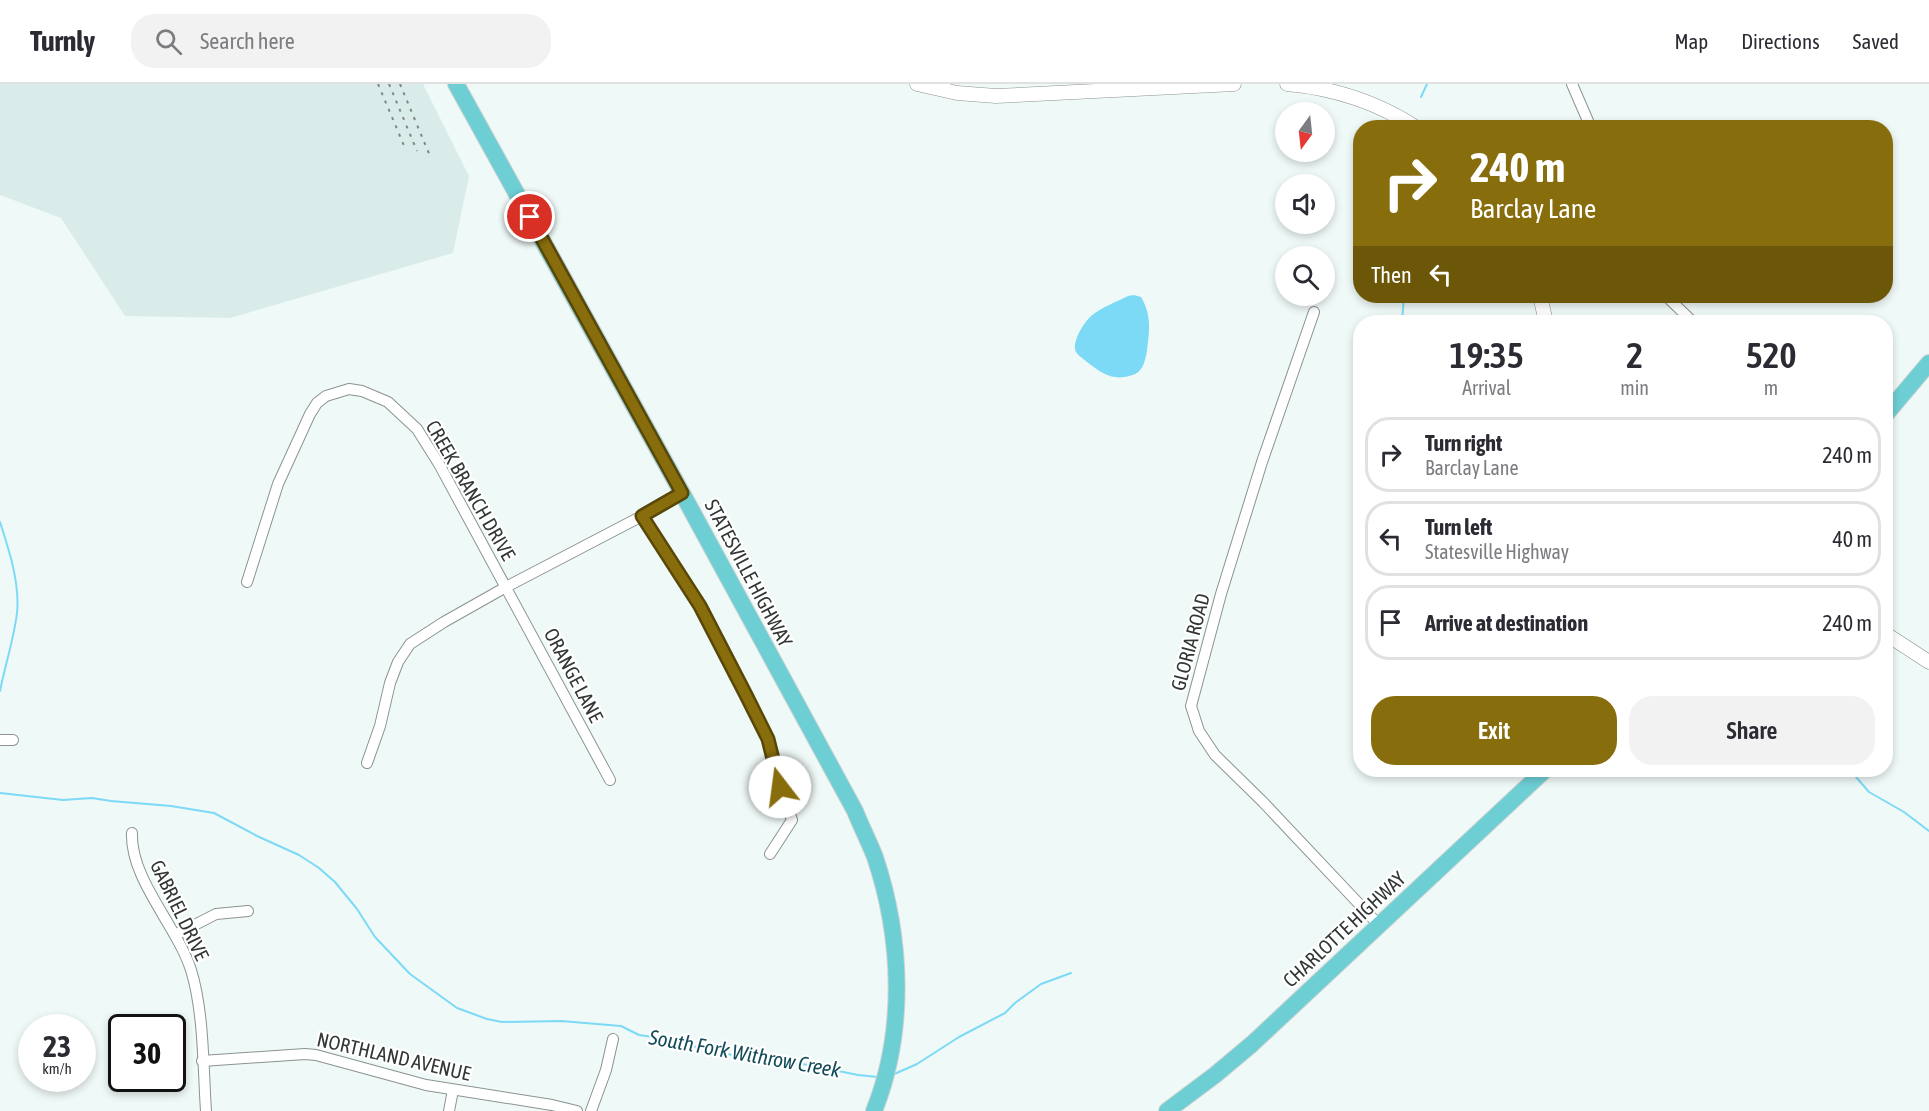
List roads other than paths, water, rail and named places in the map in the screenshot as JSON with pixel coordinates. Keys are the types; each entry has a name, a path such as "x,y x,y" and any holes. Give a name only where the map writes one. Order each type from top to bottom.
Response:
{"main road":[{"name":"STATESVILLE HIGHWAY","path":"456,84 855,811 874,856 890,914 896,953 896,1003 891,1052 874,1111"},
{"path":"1893,406 1929,363"},
{"name":"CHARLOTTE HIGHWAY","path":"1167,1111 1252,1044 1537,777"}],"street":[{"path":"917,84 957,93 996,96 1234,84"},
{"path":"1287,84 1330,90 1353,97 1379,107 1403,120"},
{"path":"1572,84 1588,120"},
{"path":"1673,303 1686,315"},
{"name":"GLORIA ROAD","path":"1314,312 1262,462 1221,594 1191,706 1199,731 1215,755 1263,802 1378,924"},
{"name":"CREEK BRANCH DRIVE","path":"247,582 278,484 310,414 317,403 326,396 349,388 388,402 417,429 439,464 506,588"},
{"path":"367,763 380,726 390,683 398,662 410,644 444,622 682,493"},
{"path":"642,516 700,606 768,739 780,787 792,820 770,854"},
{"name":"ORANGE LANE","path":"506,588 609,780"},
{"path":"1893,639 1929,662"},
{"path":"0,740 13,740"},
{"name":"GABRIEL DRIVE","path":"132,833 134,852 140,872 186,956 195,986 206,1111"},
{"path":"175,935 216,914 248,911"},
{"path":"591,1111 606,1070 613,1039"},
{"name":"NORTHLAND AVENUE","path":"202,1061 316,1055 426,1085 577,1111"},
{"path":"449,1111 453,1090"}],"water":[{"path":"1134,295 1141,297 1148,313 1149,330 1145,359 1136,374 1123,377 1106,375 1078,355 1075,349 1076,340 1091,316 1109,305"}],"waterway":[{"path":"1421,97 1427,84"},
{"path":"1403,303 1403,315"},
{"path":"0,522 13,567 18,602 14,632 0,691"},
{"path":"1856,777 1869,792 1904,812 1929,831"},
{"name":"South Fork Withrow Creek","path":"0,793 63,800 92,798 214,813 299,855 319,868 335,882 357,909 375,937 410,974 457,1008 487,1019 502,1022 561,1021 621,1026 639,1035 667,1039 718,1053 878,1077"},
{"name":"South Fork Withrow Creek","path":"892,1075 917,1064 959,1037 1005,1013 1041,984 1071,973"}],"railway":[{"path":"378,84 405,148"},
{"path":"389,84 417,151"},
{"path":"400,84 430,156"}]}
